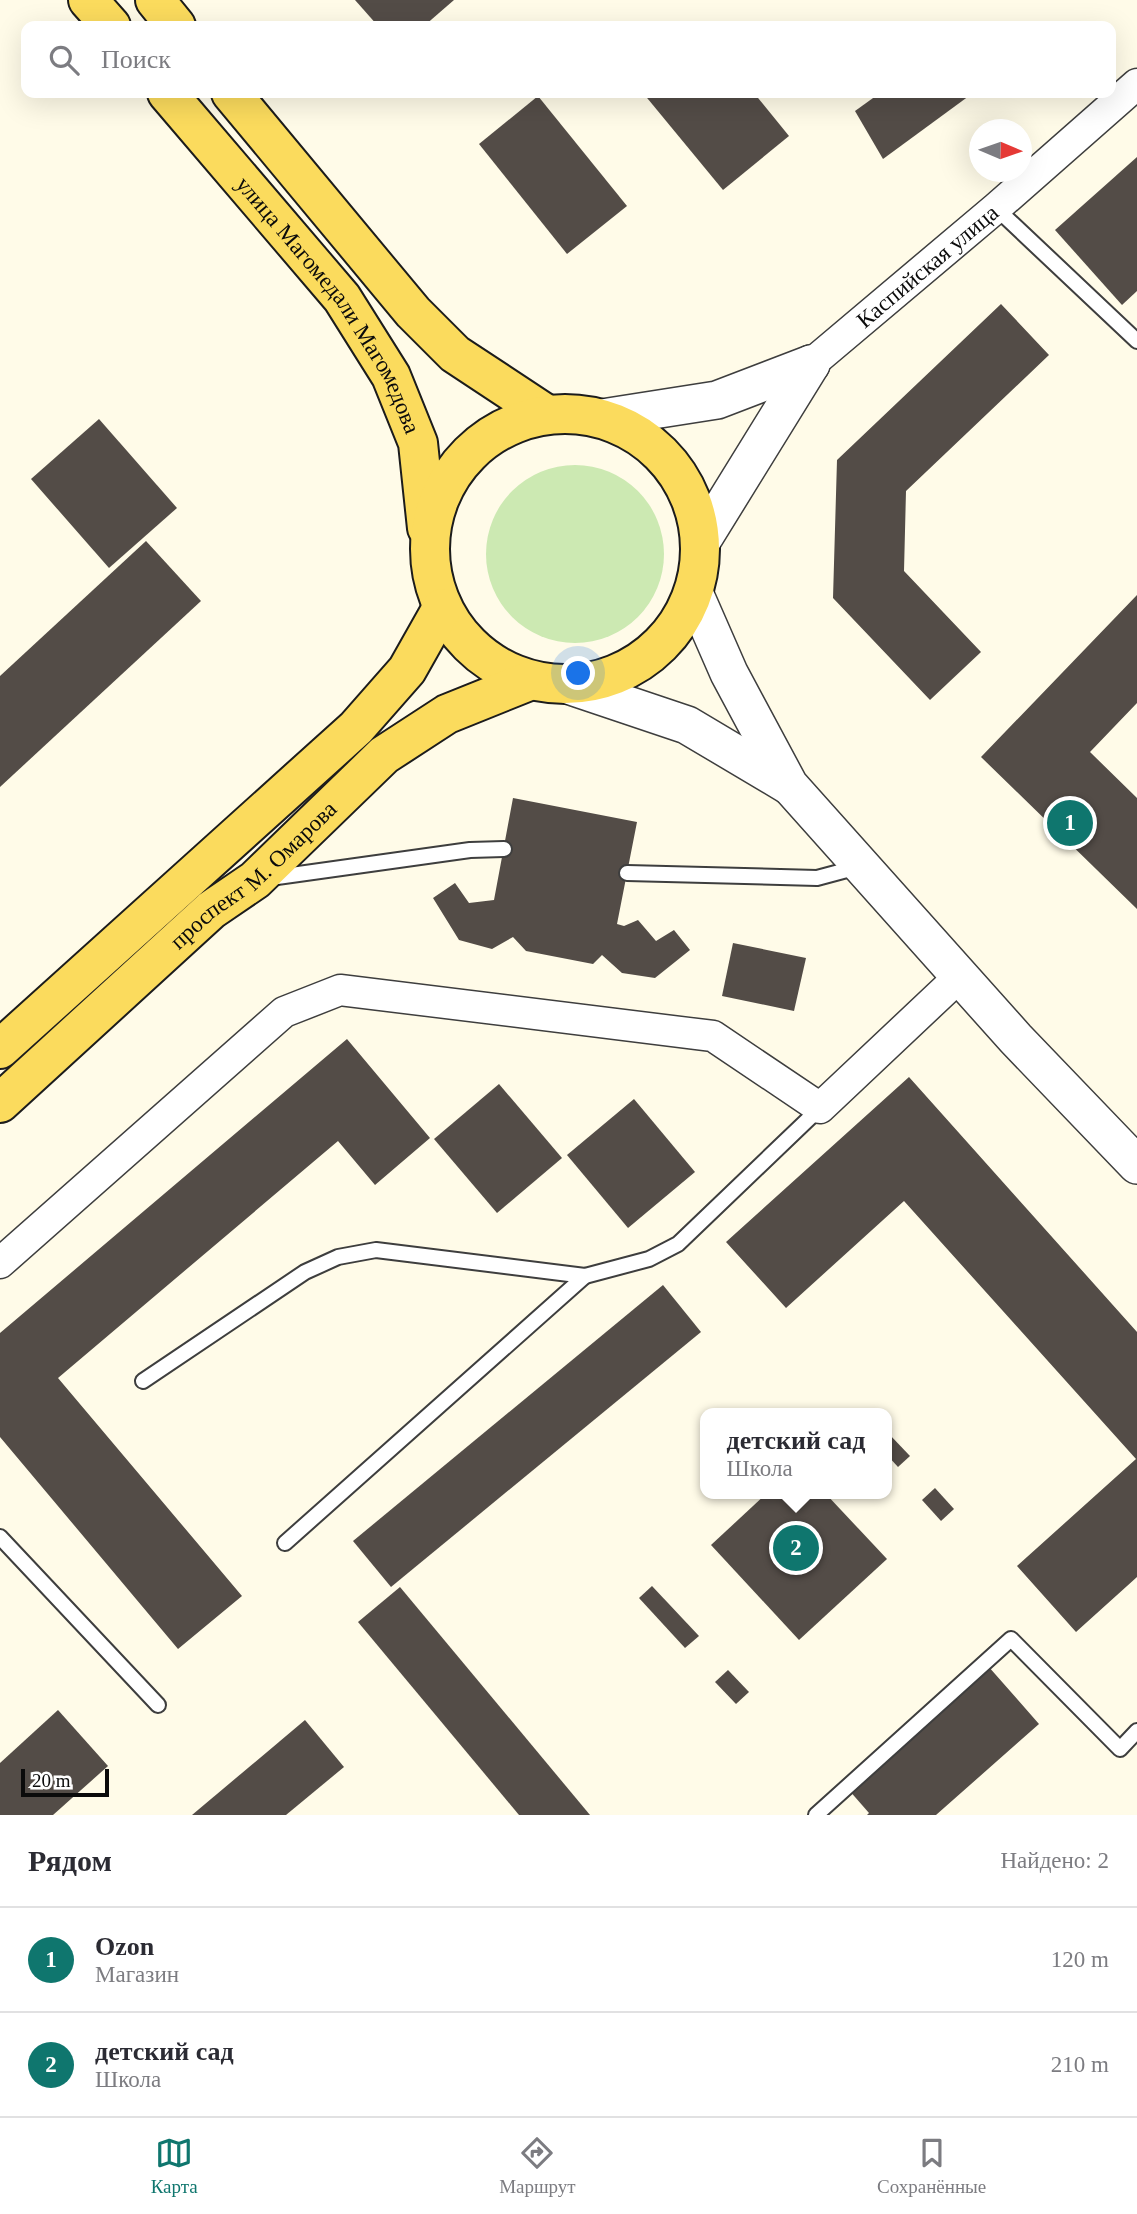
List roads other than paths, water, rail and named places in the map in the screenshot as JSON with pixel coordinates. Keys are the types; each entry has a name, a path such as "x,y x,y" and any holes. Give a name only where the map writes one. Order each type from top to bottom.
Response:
{"main road":[{"path":"88,0 107,21"},
{"path":"155,0 172,21"},
{"name":"улица Магомедали Магомедова","path":"171,98 342,298 391,376 418,443 429,545 442,608"},
{"path":"236,98 413,312 456,354 546,414"},
{"path":"429,545 438,498 463,458 501,429 546,414 602,418 641,436 671,464 692,501 701,542 694,593 667,640 624,672 571,686 529,681 494,666 463,640 442,608"},
{"name":"проспект М. Омарова","path":"0,1049 356,728 407,670 442,608"},
{"name":"проспект М. Омарова","path":"0,1104 211,910 255,880 384,755 447,714 529,681"}],"street":[{"name":"Каспийская улица","path":"811,364 996,208 1137,84"},
{"path":"602,418 717,400 811,364"},
{"path":"701,542 811,364"},
{"path":"694,593 729,673 789,785 960,976 1137,1165"},
{"path":"571,686 687,725 789,785"},
{"path":"0,1263 284,1012 340,990 713,1036 820,1108 960,976"}],"lane":[{"path":"996,208 1136,339"},
{"path":"255,880 470,850 504,849"},
{"path":"627,873 817,878 861,866"},
{"path":"143,1381 305,1272 338,1257 376,1250 585,1276 649,1259 678,1244 820,1108"},
{"path":"285,1543 585,1276"},
{"path":"0,1538 158,1705"},
{"path":"816,1815 1011,1639 1120,1749 1137,1731"}],"place":[{"name":"Ozon","path":"1070,823"},
{"name":"детский сад","path":"796,1548"}]}
